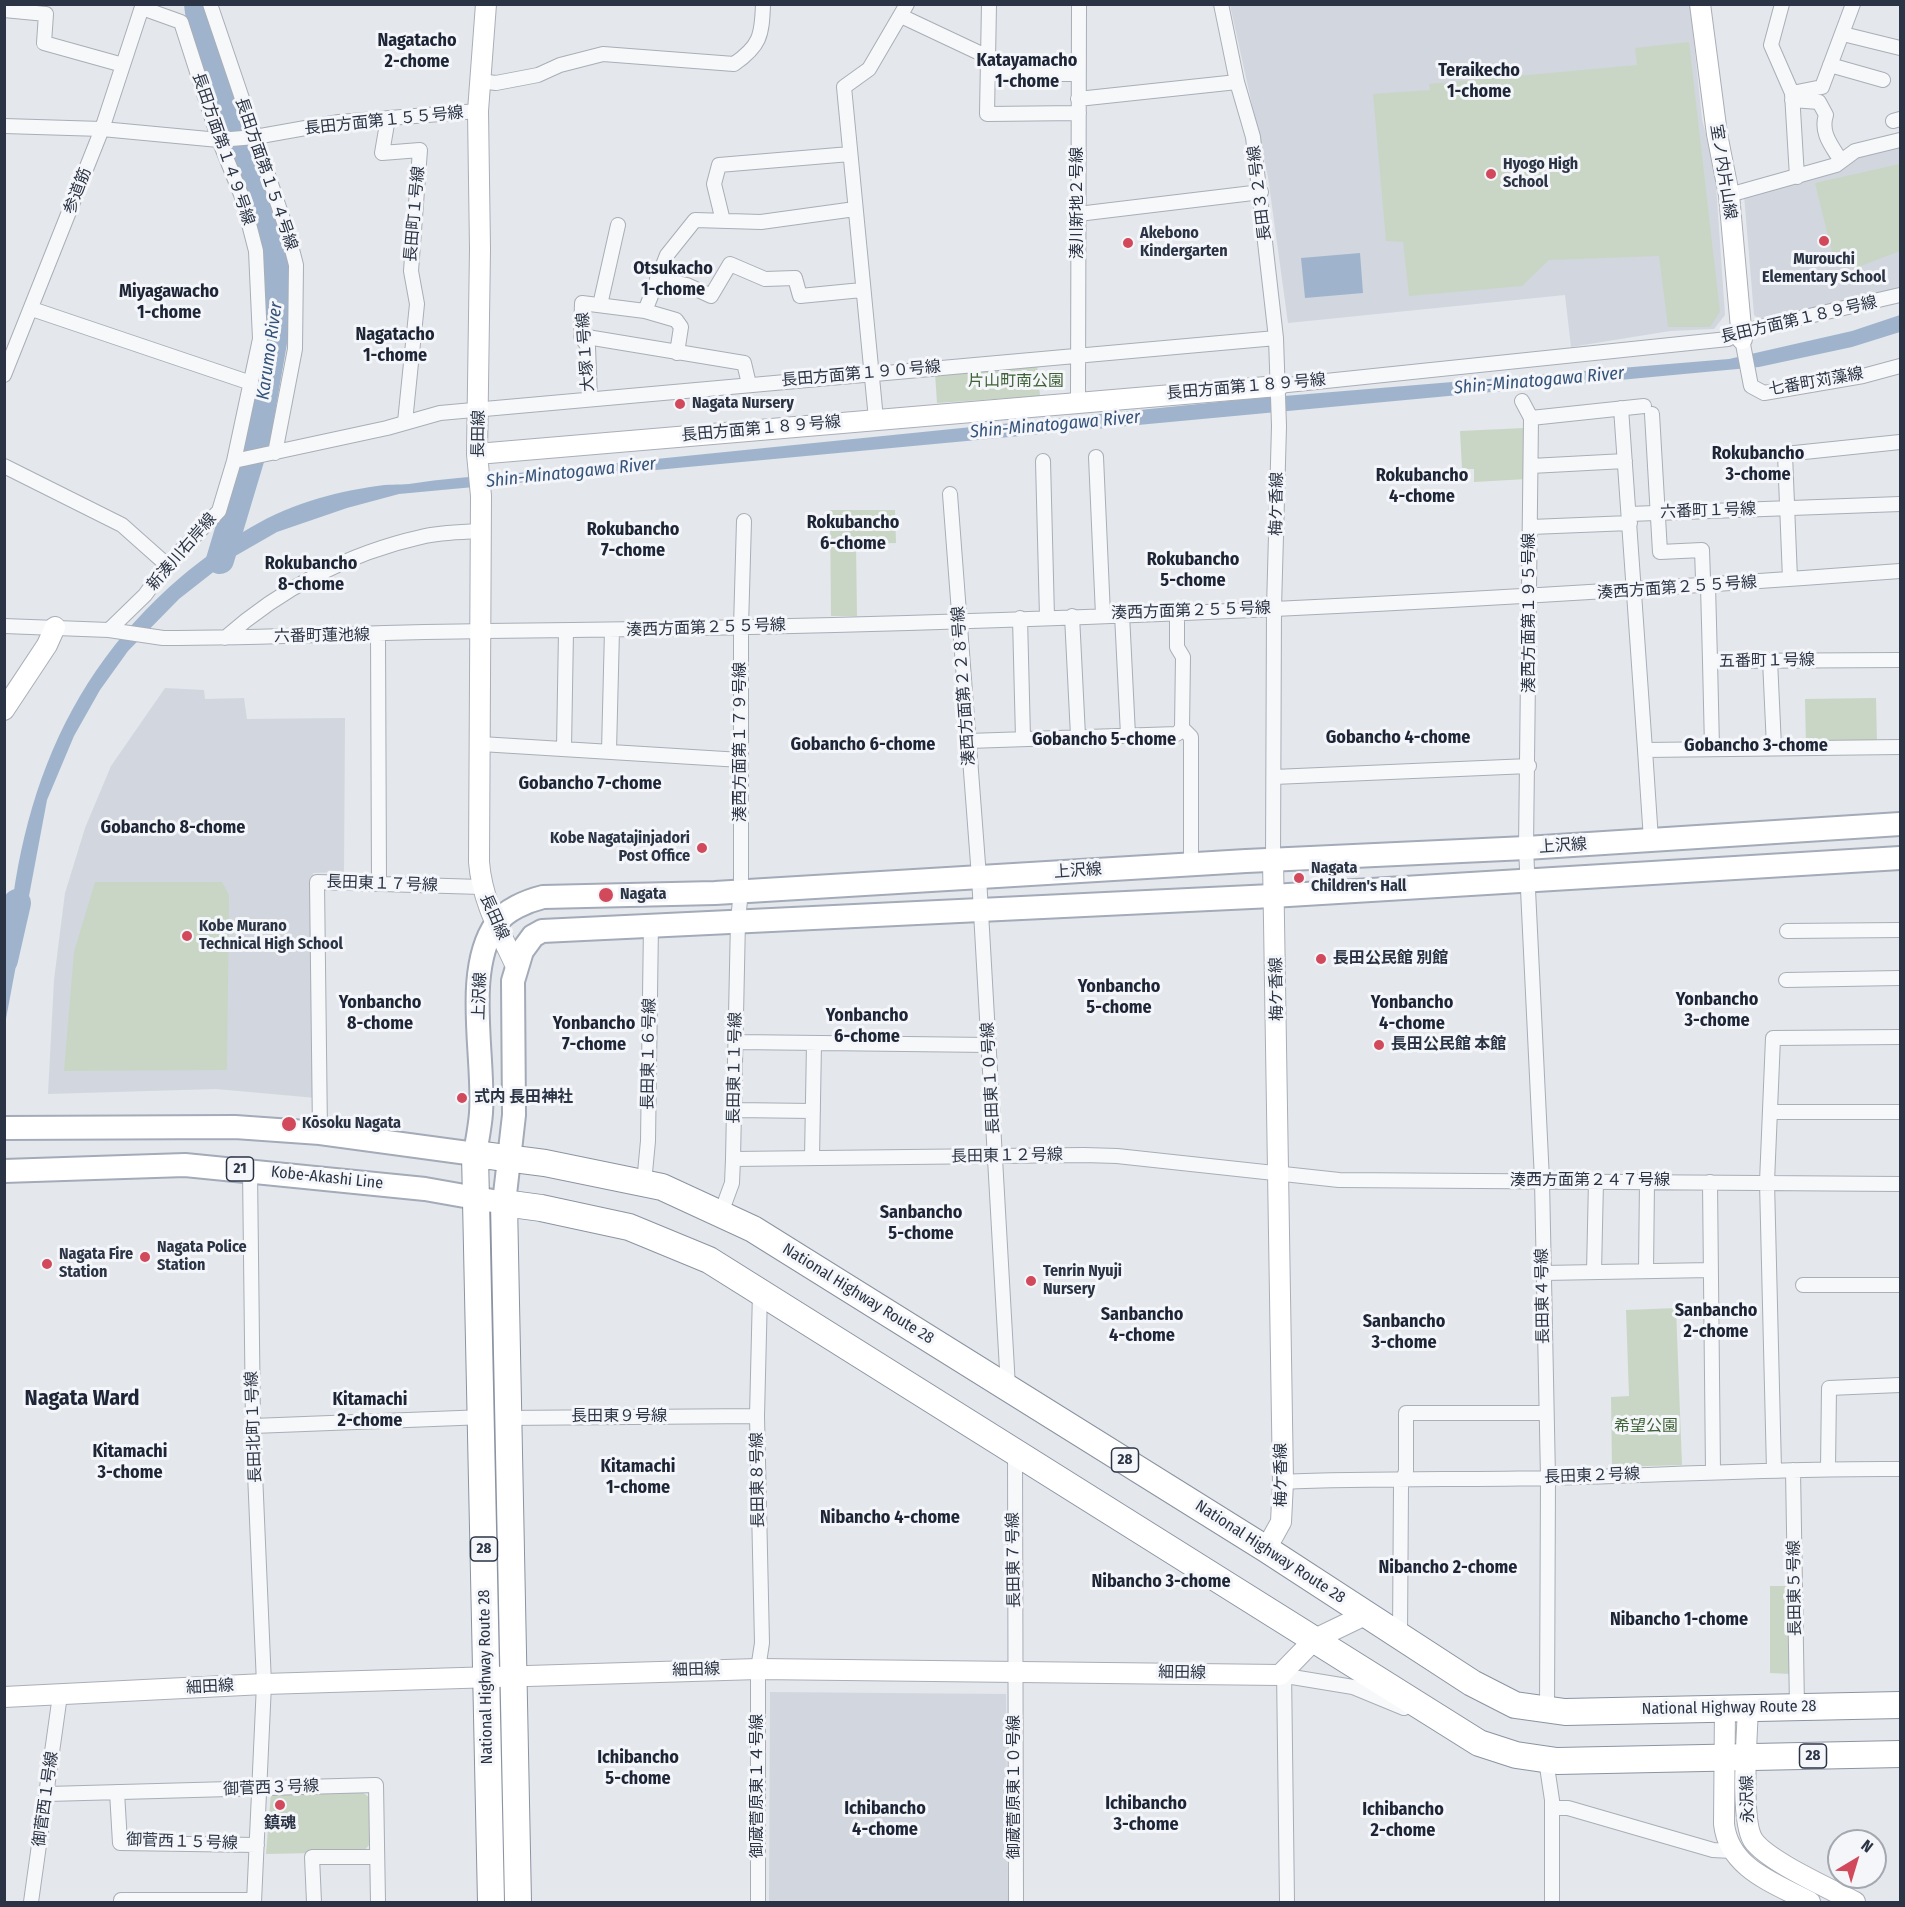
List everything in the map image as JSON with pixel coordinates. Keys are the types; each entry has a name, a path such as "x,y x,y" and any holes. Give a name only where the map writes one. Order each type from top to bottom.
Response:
{"highway":[{"name":"National Highway Route 28","path":"491,1902 475,1154 662,1187 753,1229 1266,1549 1400,1636 1515,1705 1547,1711 1900,1705"},
{"name":"National Highway Route 28","path":"504,1203 518,1902"},
{"name":"28","path":"504,1203 541,1208 629,1227 709,1260 1315,1639 1445,1724 1498,1751 1546,1760 1900,1754"}],"main road":[{"name":"上沢線","path":"475,1154 481,1110 478,976 485,947 496,923 521,905 543,897 741,891 979,877 1273,859 1527,837 1651,840 1900,824"},
{"name":"上沢線","path":"504,1203 514,1115 513,981 515,964 527,943 542,931 1272,896 1900,858"},
{"path":"7,1128 235,1126 320,1133 475,1154"},
{"name":"Kobe-Akashi Line","path":"4,1171 184,1165 250,1170 475,1196 504,1203"}],"street":[{"name":"長田方面第１５４号線","path":"210,4 296,265 295,349 268,455"},
{"name":"長田線","path":"486,4 478,111 479,411 477,454 481,496 481,887 515,964"},
{"path":"479,81 496,83 538,75 560,65 603,54 734,64 749,54 759,41 763,4"},
{"path":"989,4 987,114 1078,106 1237,82"},
{"name":"湊川新地２号線","path":"1078,401 1079,4"},
{"name":"長田３２号線","path":"1221,4 1237,82 1253,137 1276,338 1278,386"},
{"name":"室ノ内片山線","path":"1700,4 1717,134 1729,195 1741,336"},
{"path":"1782,4 1771,45 1792,97 1797,177"},
{"path":"1792,97 1822,87 1853,4"},
{"name":"参道筋","path":"4,375 102,129 142,6"},
{"name":"長田方面第１４９号線","path":"142,6 181,22 219,140 242,197 256,251 260,339 234,460"},
{"path":"5,7 46,14 44,43 123,65"},
{"path":"876,419 844,87 869,69 904,10 988,57"},
{"path":"1843,34 1900,48"},
{"path":"1830,65 1883,80"},
{"path":"988,74 1078,74"},
{"path":"1792,97 1819,102 1826,115 1823,125 1828,140 1841,161"},
{"name":"長田方面第１５５号線","path":"219,140 255,137 339,122 478,111"},
{"name":"長田町１号線","path":"388,118 382,153 420,150 411,271 417,304 405,422"},
{"path":"4,126 102,129 219,140"},
{"path":"1729,195 1797,177 1841,161 1855,151 1900,140"},
{"path":"723,221 714,183 719,165 850,153"},
{"path":"1078,214 1261,192"},
{"path":"645,311 667,255 695,220 761,222 855,209"},
{"path":"618,225 600,305 645,311 676,320 681,327 677,352"},
{"path":"657,279 687,285 711,296 730,264 765,279 795,278 800,296 862,290"},
{"name":"長田方面第１８９号線","path":"477,454 1078,401 1278,386 1728,339 1900,295"},
{"name":"大塚１号線","path":"479,411 590,399 588,347 582,336 582,303 600,305"},
{"path":"32,309 251,383"},
{"path":"582,336 744,363 749,384"},
{"name":"七番町苅藻線","path":"1741,336 1751,386 1764,393 1900,366"},
{"name":"長田方面第１９０号線","path":"590,399 1276,338"},
{"name":"梅ケ香線","path":"1266,1549 1281,1522 1282,1482 1276,924 1272,896 1278,386"},
{"name":"湊西方面第１９５号線","path":"1522,401 1531,417 1527,881"},
{"path":"1531,417 1621,408 1648,410 1658,513"},
{"path":"1621,408 1651,840"},
{"path":"234,460 268,455 440,413 479,411"},
{"path":"1790,579 1785,454 1900,442"},
{"path":"1096,457 1103,615"},
{"name":"新湊川右岸線","path":"109,630 145,595 167,565 219,511 234,460"},
{"path":"1043,461 1047,617"},
{"path":"1531,466 1625,461"},
{"path":"4,466 127,530 167,565"},
{"name":"湊西方面第２２８号線","path":"950,494 979,877"},
{"name":"六番町１号線","path":"1531,526 1629,519 1658,513 1900,504"},
{"name":"五番町１号線","path":"1658,513 1660,552 1702,549 1703,579 1708,585 1710,661 1900,660"},
{"name":"湊西方面第１７９号線","path":"738,920 741,891 741,627 744,521"},
{"path":"225,638 244,621 316,574 371,550 423,536 481,531"},
{"name":"湊西方面第２５５号線","path":"481,631 959,621 1274,608 1635,591 1900,571"},
{"path":"968,741 1177,734 1182,728 1183,657 1177,647 1177,612"},
{"path":"1122,614 1128,735"},
{"path":"1072,616 1078,736"},
{"path":"1020,618 1023,738"},
{"path":"4,626 109,630"},
{"path":"4,710 47,645 55,627"},
{"name":"六番町蓮池線","path":"109,630 163,638 481,631"},
{"path":"564,748 566,630"},
{"path":"609,751 612,630"},
{"path":"378,634 379,884"},
{"path":"1770,660 1774,747"},
{"path":"1710,661 1712,747"},
{"path":"1182,728 1191,737 1191,864"},
{"path":"481,744 741,760"},
{"path":"1645,750 1712,747 1900,747"},
{"path":"1274,777 1528,766"},
{"name":"長田東１０号線","path":"979,877 1008,1387"},
{"name":"長田東４号線","path":"1527,881 1542,1180 1548,1478 1547,1711"},
{"name":"長田東１７号線","path":"320,1133 317,882 481,887"},
{"name":"長田東１１号線","path":"721,1213 732,1183 734,1159 738,920"},
{"name":"長田東１６号線","path":"644,1183 648,1141 651,924"},
{"path":"1787,932 1900,930"},
{"path":"1786,980 1900,978"},
{"path":"1774,1470 1767,1182 1773,1038 1900,1037"},
{"path":"736,1042 989,1045"},
{"path":"812,1158 814,1043"},
{"path":"734,1110 813,1112"},
{"path":"1770,1112 1900,1112"},
{"name":"長田東１２号線","path":"734,1159 1117,1156 1279,1174"},
{"name":"長田北町１号線","path":"250,1170 253,1426 264,1684 254,1901"},
{"name":"湊西方面第２４７号線","path":"1279,1174 1339,1180 1900,1184"},
{"path":"1594,1272 1596,1181"},
{"path":"1646,1271 1647,1181"},
{"path":"1710,1182 1713,1472"},
{"path":"1543,1273 1711,1270"},
{"path":"1803,1285 1900,1285"},
{"name":"長田東８号線","path":"758,1669 762,1643 757,1416 760,1292"},
{"path":"1828,1468 1829,1388 1900,1385"},
{"path":"1400,1636 1401,1485 1405,1478 1406,1413 1545,1413"},
{"name":"長田東９号線","path":"253,1426 482,1417 757,1416"},
{"name":"長田東７号線","path":"1015,1450 1015,1671"},
{"name":"長田東２号線","path":"1282,1482 1405,1478 1548,1478 1828,1468 1900,1469"},
{"name":"長田東５号線","path":"1793,1470 1797,1707"},
{"path":"1287,1902 1283,1673 1315,1639 1367,1614"},
{"name":"細田線","path":"4,1697 264,1684 758,1669 1283,1673"},
{"name":"御蔵菅原東１４号線","path":"758,1669 758,1902"},
{"name":"御蔵菅原東１０号線","path":"1015,1671 1016,1902"},
{"path":"1283,1673 1353,1687 1445,1724"},
{"name":"御菅西１号線","path":"31,1902 48,1794 60,1695"},
{"name":"永沢線","path":"1731,1851 1724,1824 1736,1758 1737,1708"},
{"name":"永沢線","path":"1736,1758 1749,1833 1757,1845 1773,1857 1855,1902"},
{"path":"1546,1760 1552,1808 1552,1902"},
{"name":"御菅西３号線","path":"48,1794 376,1785 378,1902"},
{"name":"御菅西１５号線","path":"117,1792 120,1843 257,1845"},
{"path":"1552,1808 1568,1808 1713,1850 1731,1851 1745,1866 1805,1901"},
{"path":"314,1902 312,1857 377,1857"},
{"path":"121,1902 254,1901"}],"shaded area":[{"name":"Hyogo High School","path":"1230,5 1690,5 1702,119 1715,171 1725,315 1714,329 1670,331 1571,347 1565,295 1288,323 1268,177"},
{"name":"Murouchi Elementary School","path":"1900,144 1900,287 1859,301 1765,324 1754,315 1744,195 1836,173 1857,155"},
{"name":"Kobe Murano Technical High School","path":"165,688 204,690 205,699 244,698 247,719 345,718 344,872 313,873 316,1098 216,1089 48,1094 54,980 65,893 85,828 111,766"},
{"path":"770,1692 1006,1694 1008,1902 769,1902"}],"green space":[{"path":"1689,42 1720,312 1710,327 1668,327 1659,256 1549,260 1522,286 1409,296 1403,242 1386,241 1373,94 1430,90 1429,84 1637,65 1635,48"},
{"path":"1900,164 1900,251 1858,267 1832,252 1815,183"},
{"name":"片山町南公園","path":"1037,363 1040,396 937,403 935,373"},
{"path":"1524,428 1527,479 1474,482 1474,469 1462,469 1460,431"},
{"path":"830,510 895,510 896,543 856,544 857,616 831,616"},
{"path":"1876,698 1877,744 1806,745 1805,699"},
{"path":"95,882 222,882 229,895 227,1070 64,1071 74,952"},
{"name":"希望公園","path":"1676,1308 1682,1465 1612,1467 1611,1397 1629,1396 1626,1310"},
{"path":"1770,1586 1790,1586 1790,1674 1770,1673"},
{"path":"361,1791 370,1798 370,1844 363,1852 266,1854 271,1793"}],"water":[{"path":"1360,253 1363,293 1305,298 1301,258"},
{"name":"Shin-Minatogawa River","path":"1900,315 1900,332 1852,347 1759,367 399,494 347,508 277,532 230,559 179,599 128,651 100,690 74,736 47,800 5,1024 7,959 13,897 25,836 42,778 65,723 96,671 135,622 182,576 243,532 292,507 318,498 381,485 1248,399 1729,359 1852,331"}],"waterway":[{"name":"Karumo River","path":"198,4 200,20 274,243 279,308 256,440 220,560"},
{"path":"4,960 17,903"}],"place":[{"name":"Hyogo High School","path":"1491,174"},
{"name":"Murouchi Elementary School","path":"1824,241"},
{"name":"Akebono Kindergarten","path":"1128,243"},
{"name":"Nagata Nursery","path":"680,404"},
{"name":"Kobe Nagatajinjadori Post Office","path":"702,848"},
{"name":"Nagata Children's Hall","path":"1299,878"},
{"name":"Nagata","path":"606,895"},
{"name":"Kobe Murano Technical High School","path":"187,936"},
{"name":"長田公民館 別館","path":"1321,959"},
{"name":"長田公民館 本館","path":"1379,1045"},
{"name":"式内 長田神社","path":"462,1098"},
{"name":"Kōsoku Nagata","path":"289,1124"},
{"name":"Nagata Police Station","path":"145,1257"},
{"name":"Nagata Fire Station","path":"47,1264"},
{"name":"Tenrin Nyuji Nursery","path":"1031,1281"},
{"name":"鎮魂","path":"280,1805"}],"district":[{"name":"Nagatacho 2-chome","path":"417,51"},
{"name":"Katayamacho 1-chome","path":"1027,71"},
{"name":"Teraikecho 1-chome","path":"1479,82"},
{"name":"Otsukacho 1-chome","path":"673,279"},
{"name":"Miyagawacho 1-chome","path":"169,302"},
{"name":"Nagatacho 1-chome","path":"395,345"},
{"name":"Rokubancho 3-chome","path":"1758,464"},
{"name":"Rokubancho 4-chome","path":"1422,486"},
{"name":"Rokubancho 6-chome","path":"853,533"},
{"name":"Rokubancho 7-chome","path":"633,540"},
{"name":"Rokubancho 5-chome","path":"1193,570"},
{"name":"Rokubancho 8-chome","path":"311,574"},
{"name":"Gobancho 4-chome","path":"1398,738"},
{"name":"Gobancho 5-chome","path":"1104,740"},
{"name":"Gobancho 6-chome","path":"863,745"},
{"name":"Gobancho 3-chome","path":"1756,746"},
{"name":"Gobancho 7-chome","path":"590,784"},
{"name":"Gobancho 8-chome","path":"173,828"},
{"name":"Yonbancho 5-chome","path":"1119,997"},
{"name":"Yonbancho 3-chome","path":"1717,1010"},
{"name":"Yonbancho 8-chome","path":"380,1013"},
{"name":"Yonbancho 4-chome","path":"1412,1013"},
{"name":"Yonbancho 6-chome","path":"867,1026"},
{"name":"Yonbancho 7-chome","path":"594,1034"},
{"name":"Sanbancho 5-chome","path":"921,1223"},
{"name":"Sanbancho 2-chome","path":"1716,1321"},
{"name":"Sanbancho 4-chome","path":"1142,1325"},
{"name":"Sanbancho 3-chome","path":"1404,1332"},
{"name":"Nagata Ward","path":"82,1399"},
{"name":"Kitamachi 2-chome","path":"370,1410"},
{"name":"Kitamachi 3-chome","path":"130,1462"},
{"name":"Kitamachi 1-chome","path":"638,1477"},
{"name":"Nibancho 4-chome","path":"890,1518"},
{"name":"Nibancho 2-chome","path":"1448,1568"},
{"name":"Nibancho 3-chome","path":"1161,1582"},
{"name":"Nibancho 1-chome","path":"1679,1620"},
{"name":"Ichibancho 5-chome","path":"638,1768"},
{"name":"Ichibancho 3-chome","path":"1146,1814"},
{"name":"Ichibancho 4-chome","path":"885,1819"},
{"name":"Ichibancho 2-chome","path":"1403,1820"}]}
